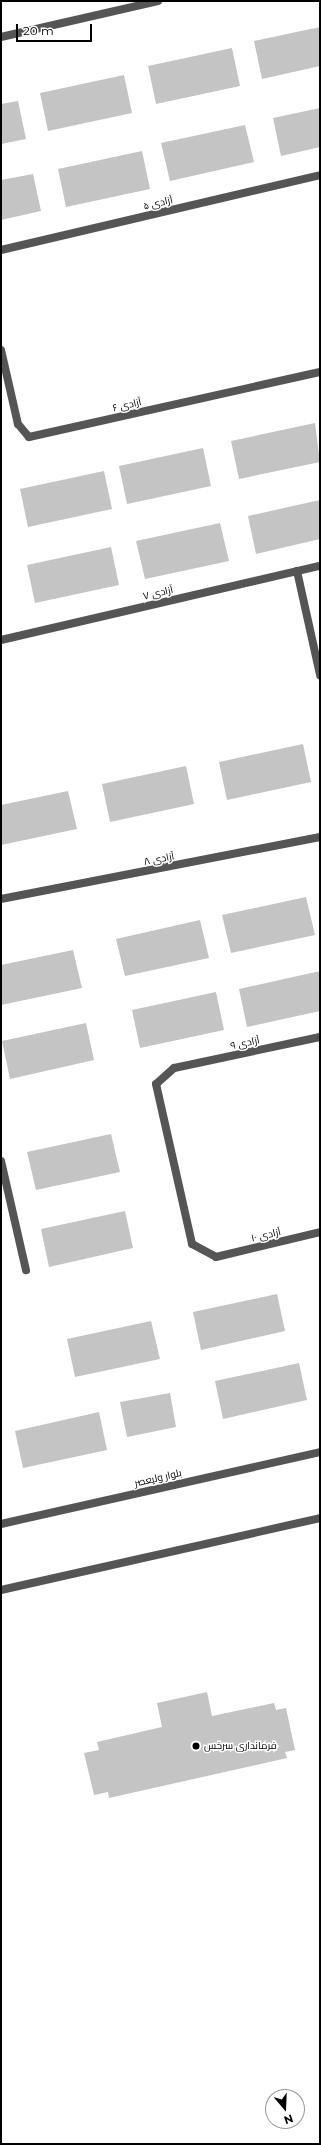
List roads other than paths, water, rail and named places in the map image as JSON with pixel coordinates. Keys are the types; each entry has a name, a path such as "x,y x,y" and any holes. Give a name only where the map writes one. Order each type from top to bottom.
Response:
{"street":[{"path":"1,37 158,1"},
{"name":"آزادی ۵","path":"1,250 320,175"},
{"name":"آزادی ۶","path":"1,350 18,424 29,437 320,372"},
{"name":"آزادی ۷","path":"1,640 320,566"},
{"path":"297,571 320,675"},
{"name":"آزادی ۸","path":"1,900 320,837"},
{"name":"آزادی ۹","path":"216,1257 192,1244 156,1084 174,1068 320,1037"},
{"path":"1,1161 26,1270"},
{"name":"آزادی ۱۰","path":"216,1257 320,1232"},
{"name":"بلوار ولیعصر","path":"1,1524 320,1452"},
{"path":"1,1590 320,1518"}],"place":[{"name":"فرمانداری سرخس","path":"196,1746"}]}
